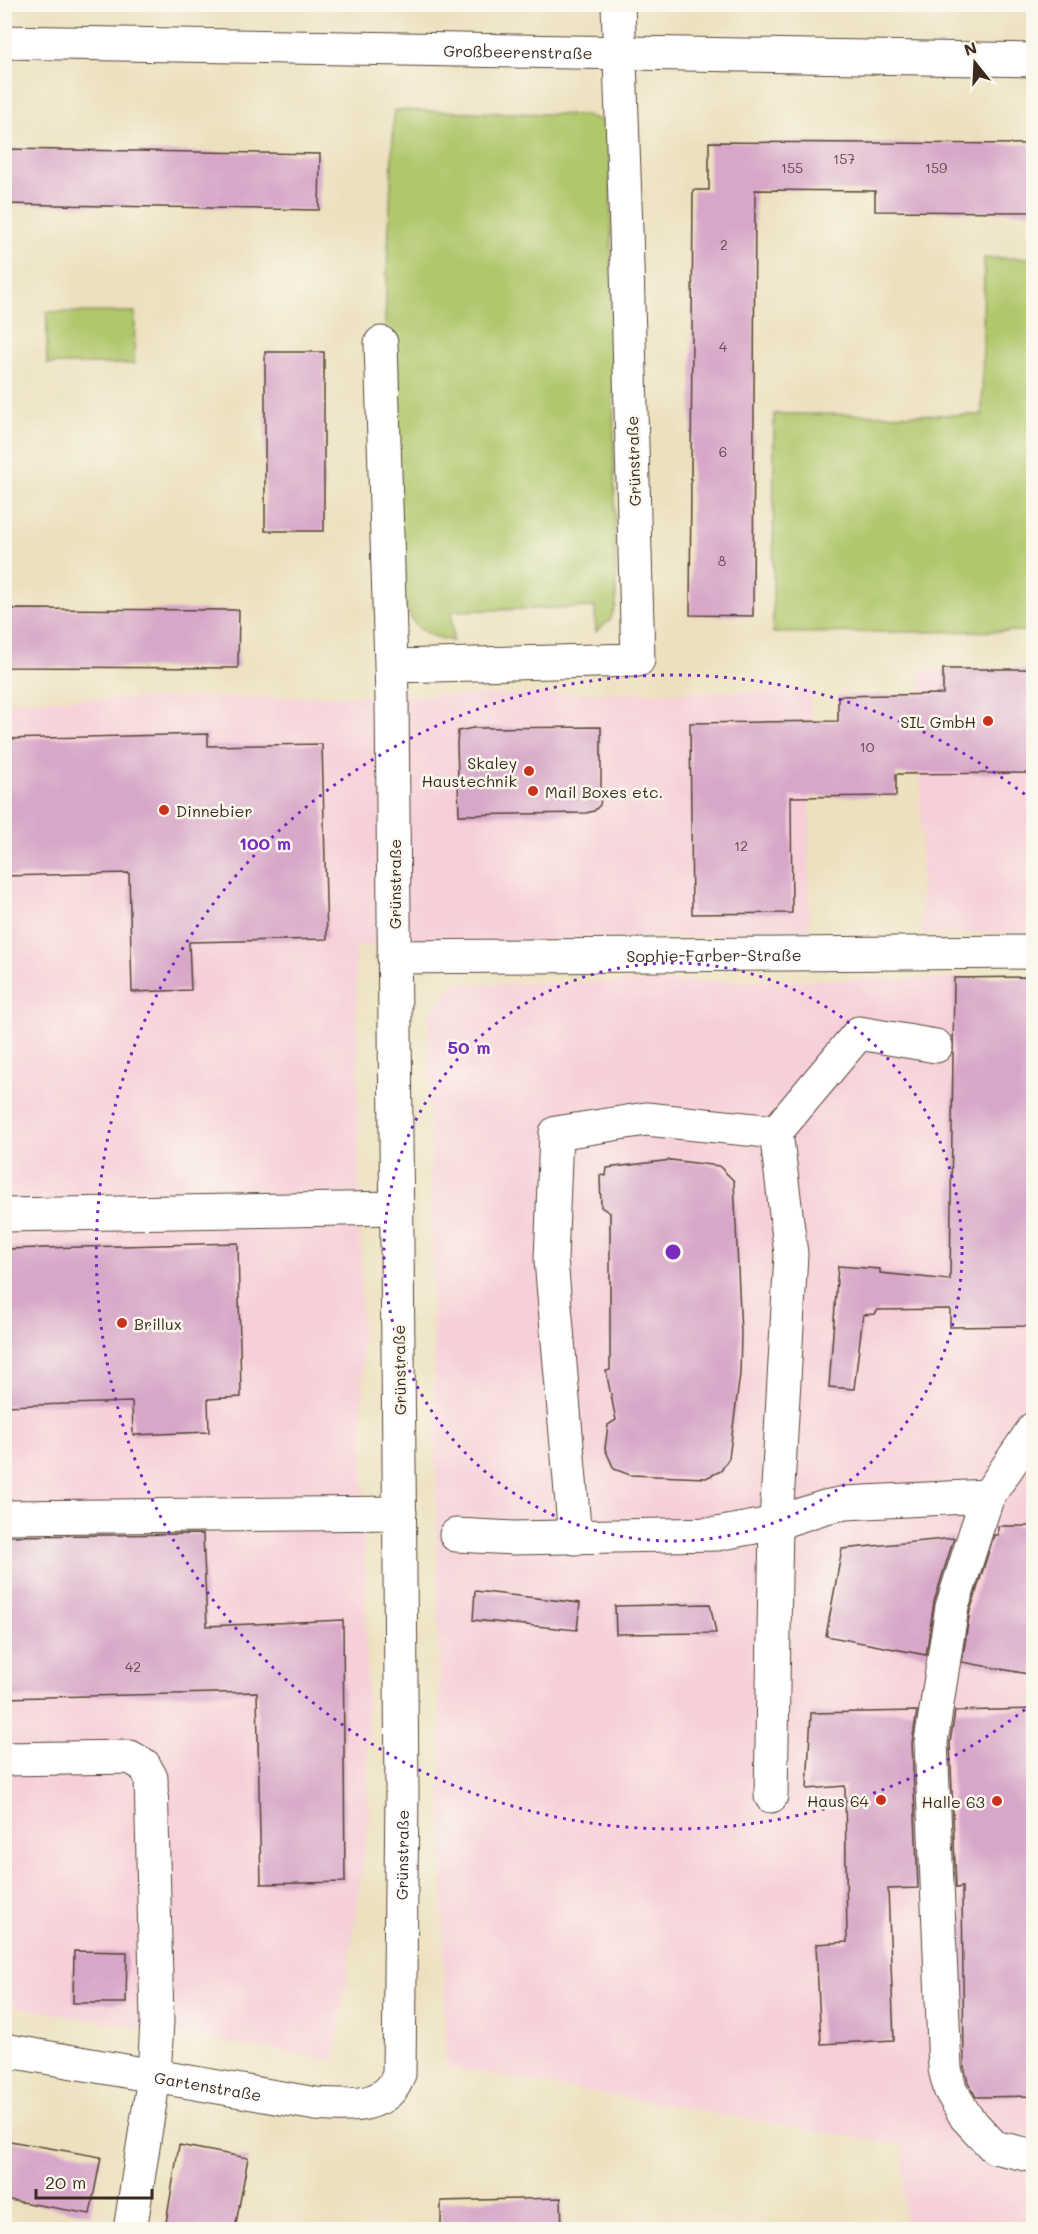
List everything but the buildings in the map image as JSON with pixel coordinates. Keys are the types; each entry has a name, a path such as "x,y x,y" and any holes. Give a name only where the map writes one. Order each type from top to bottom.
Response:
{"street":[{"path":"618,4 619,52"},
{"name":"Großbeerenstraße","path":"4,42 1034,60"},
{"name":"Grünstraße","path":"392,666 638,660 619,52"},
{"name":"Grünstraße","path":"381,343 392,666 402,1791 399,2074"},
{"name":"Sophie-Farber-Straße","path":"394,957 1034,952"},
{"path":"771,1796 776,1522 791,1254 776,1132 859,1033 936,1046"},
{"path":"576,1538 551,1260 556,1133 646,1119 776,1132"},
{"path":"4,1215 397,1208"},
{"path":"1034,1428 988,1496 952,1607 931,1742 945,2069 950,2090 966,2117 994,2146 1034,2156"},
{"path":"456,1535 576,1538 717,1534 776,1522 845,1503 988,1496"},
{"path":"4,1517 400,1513"},
{"path":"4,1759 130,1757 144,1764 151,1778 157,2020 154,2077 130,2229"},
{"name":"Gartenstraße","path":"4,2050 316,2104 354,2106 377,2099 393,2087 399,2074"}],"shaded area":[{"path":"1033,669 1033,933 922,934 920,671"},
{"path":"811,691 809,933 356,946 369,1822 335,2061 5,2005 4,700"},
{"path":"1033,978 1033,2229 905,2229 903,2146 446,2067 428,1015 455,984"}],"green space":[{"path":"394,110 584,115 610,123 616,605 610,620 596,632 595,607 452,611 453,641 439,638 421,629 414,623 406,607 399,582 385,321"},
{"path":"984,258 1033,258 1033,631 773,633 774,414 982,415"},
{"path":"47,312 135,312 134,364 47,364"}],"place":[{"name":"SIL GmbH","path":"988,721"},
{"name":"Skaley Haustechnik","path":"529,771"},
{"name":"Mail Boxes etc.","path":"533,791"},
{"name":"Dinnebier","path":"164,810"},
{"name":"Brillux","path":"122,1323"},
{"name":"Haus 64","path":"881,1800"},
{"name":"Halle 63","path":"997,1801"}]}
